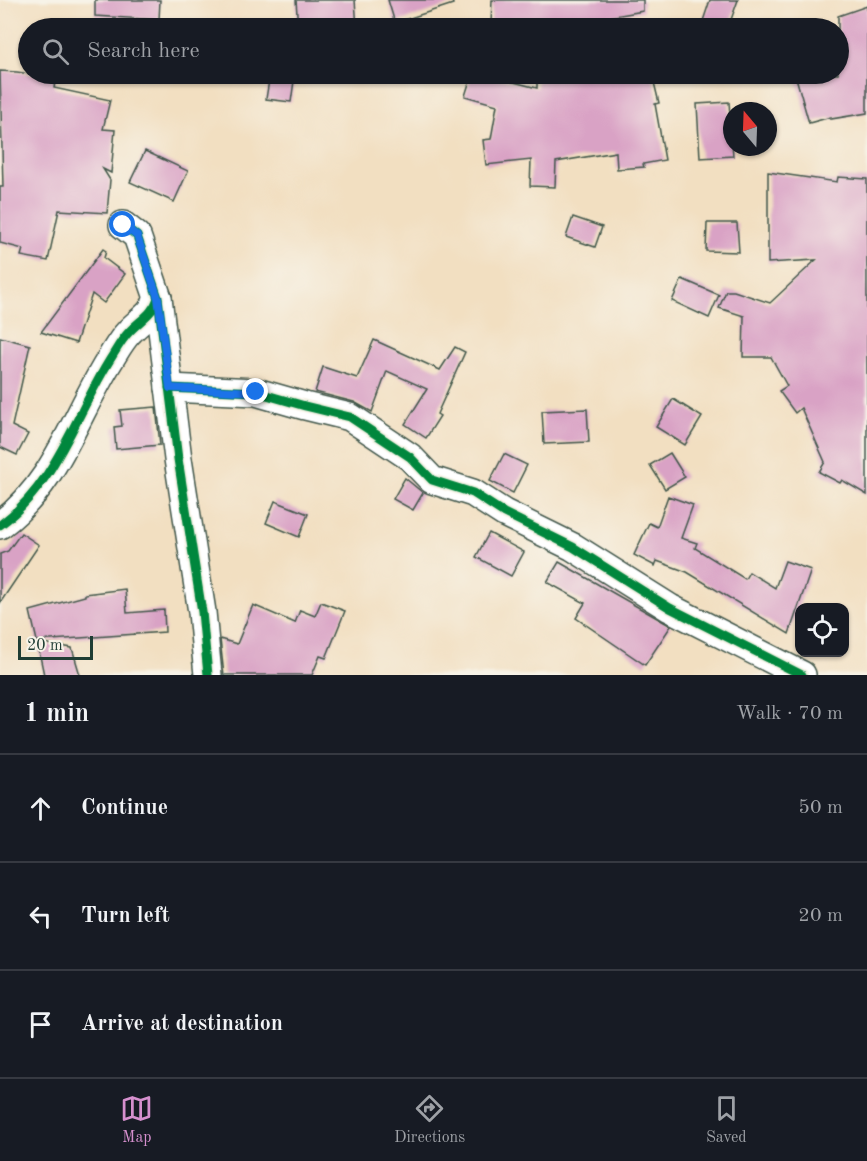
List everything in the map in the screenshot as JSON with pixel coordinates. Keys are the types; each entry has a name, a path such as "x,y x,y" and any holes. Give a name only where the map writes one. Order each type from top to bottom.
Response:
{"street":[{"path":"123,225 137,236 158,298 178,459 202,612 208,675"},
{"path":"0,525 35,493 55,464 111,358 128,333 154,309 158,298"},
{"path":"170,388 256,392 351,417 410,457 432,480 473,493 504,513 573,547 670,608 802,675"}],"building":[{"path":"95,0 160,0 159,18 95,16"},
{"path":"296,0 355,0 356,18 297,18"},
{"path":"388,0 452,0 453,4 410,18 393,18"},
{"path":"492,0 643,0 643,11 603,18 491,18"},
{"path":"710,0 738,0 732,18 704,18"},
{"path":"867,6 867,113 831,119 831,117 809,123 798,84 849,84 849,18 838,18 838,16"},
{"path":"0,71 18,72 18,84 55,84 54,88 110,100 103,129 115,130 111,173 103,169 110,180 107,213 59,210 48,261 21,256 23,249 0,243 0,187 3,187"},
{"path":"268,84 294,84 291,102 266,99"},
{"path":"469,84 522,84 537,88 537,84 654,84 659,103 655,104 665,160 643,164 644,167 617,169 616,152 556,162 555,187 530,186 531,160 486,165 483,140 491,139 497,105 465,96"},
{"path":"723,102 723,156 733,156 700,158 697,104"},
{"path":"145,151 188,171 174,202 130,182"},
{"path":"768,172 837,182 838,177 867,179 867,495 842,480 840,483 819,472 825,462 801,408 795,413 779,391 787,386 771,357 743,357 744,316 719,308 726,291 734,291 770,303 816,260 768,263"},
{"path":"573,217 602,227 595,247 566,237"},
{"path":"707,223 737,223 739,252 706,251"},
{"path":"103,249 106,251 104,258 125,274 104,303 92,294 76,343 41,332"},
{"path":"682,279 719,295 709,318 672,301"},
{"path":"0,337 30,345 12,426 28,434 17,455 0,447"},
{"path":"374,340 440,370 455,347 465,352 437,414 440,416 426,438 405,424 427,389 387,371 372,412 354,402 315,392 323,367 357,378"},
{"path":"673,399 702,417 685,445 656,427"},
{"path":"156,407 160,445 116,449 114,427 122,426 120,410"},
{"path":"587,409 589,442 544,444 542,411"},
{"path":"670,453 685,477 665,489 650,465"},
{"path":"504,454 527,465 513,493 490,481"},
{"path":"405,478 423,493 413,510 393,499"},
{"path":"668,496 693,505 681,538 697,543 695,548 745,579 749,572 775,588 785,561 811,570 800,603 795,603 795,617 789,634 687,572 657,561 655,566 634,555 649,523 657,527"},
{"path":"275,501 308,514 299,537 266,523"},
{"path":"21,533 39,545 0,603 0,554 8,551"},
{"path":"489,533 524,552 511,576 476,557"},
{"path":"559,562 671,626 645,665 576,618 585,603 547,582"},
{"path":"125,589 127,613 164,610 165,632 37,641 30,611 85,596 85,594"},
{"path":"321,602 345,611 326,658 320,656 312,675 224,675 220,639 237,644 253,605 295,623 300,610 315,616"},
{"path":"37,642 72,648 80,675 44,675"}],"cycle path":[{"path":"123,225 137,236 158,298 178,459 202,612 208,675"},
{"path":"0,525 20,508 51,469 117,348 126,335 150,313 158,298"},
{"path":"169,388 256,392 350,417 410,457 432,480 473,493 504,513 573,547 670,608 802,675"}],"route":[{"path":"123,225 137,236 158,298 170,388 256,392"}]}
